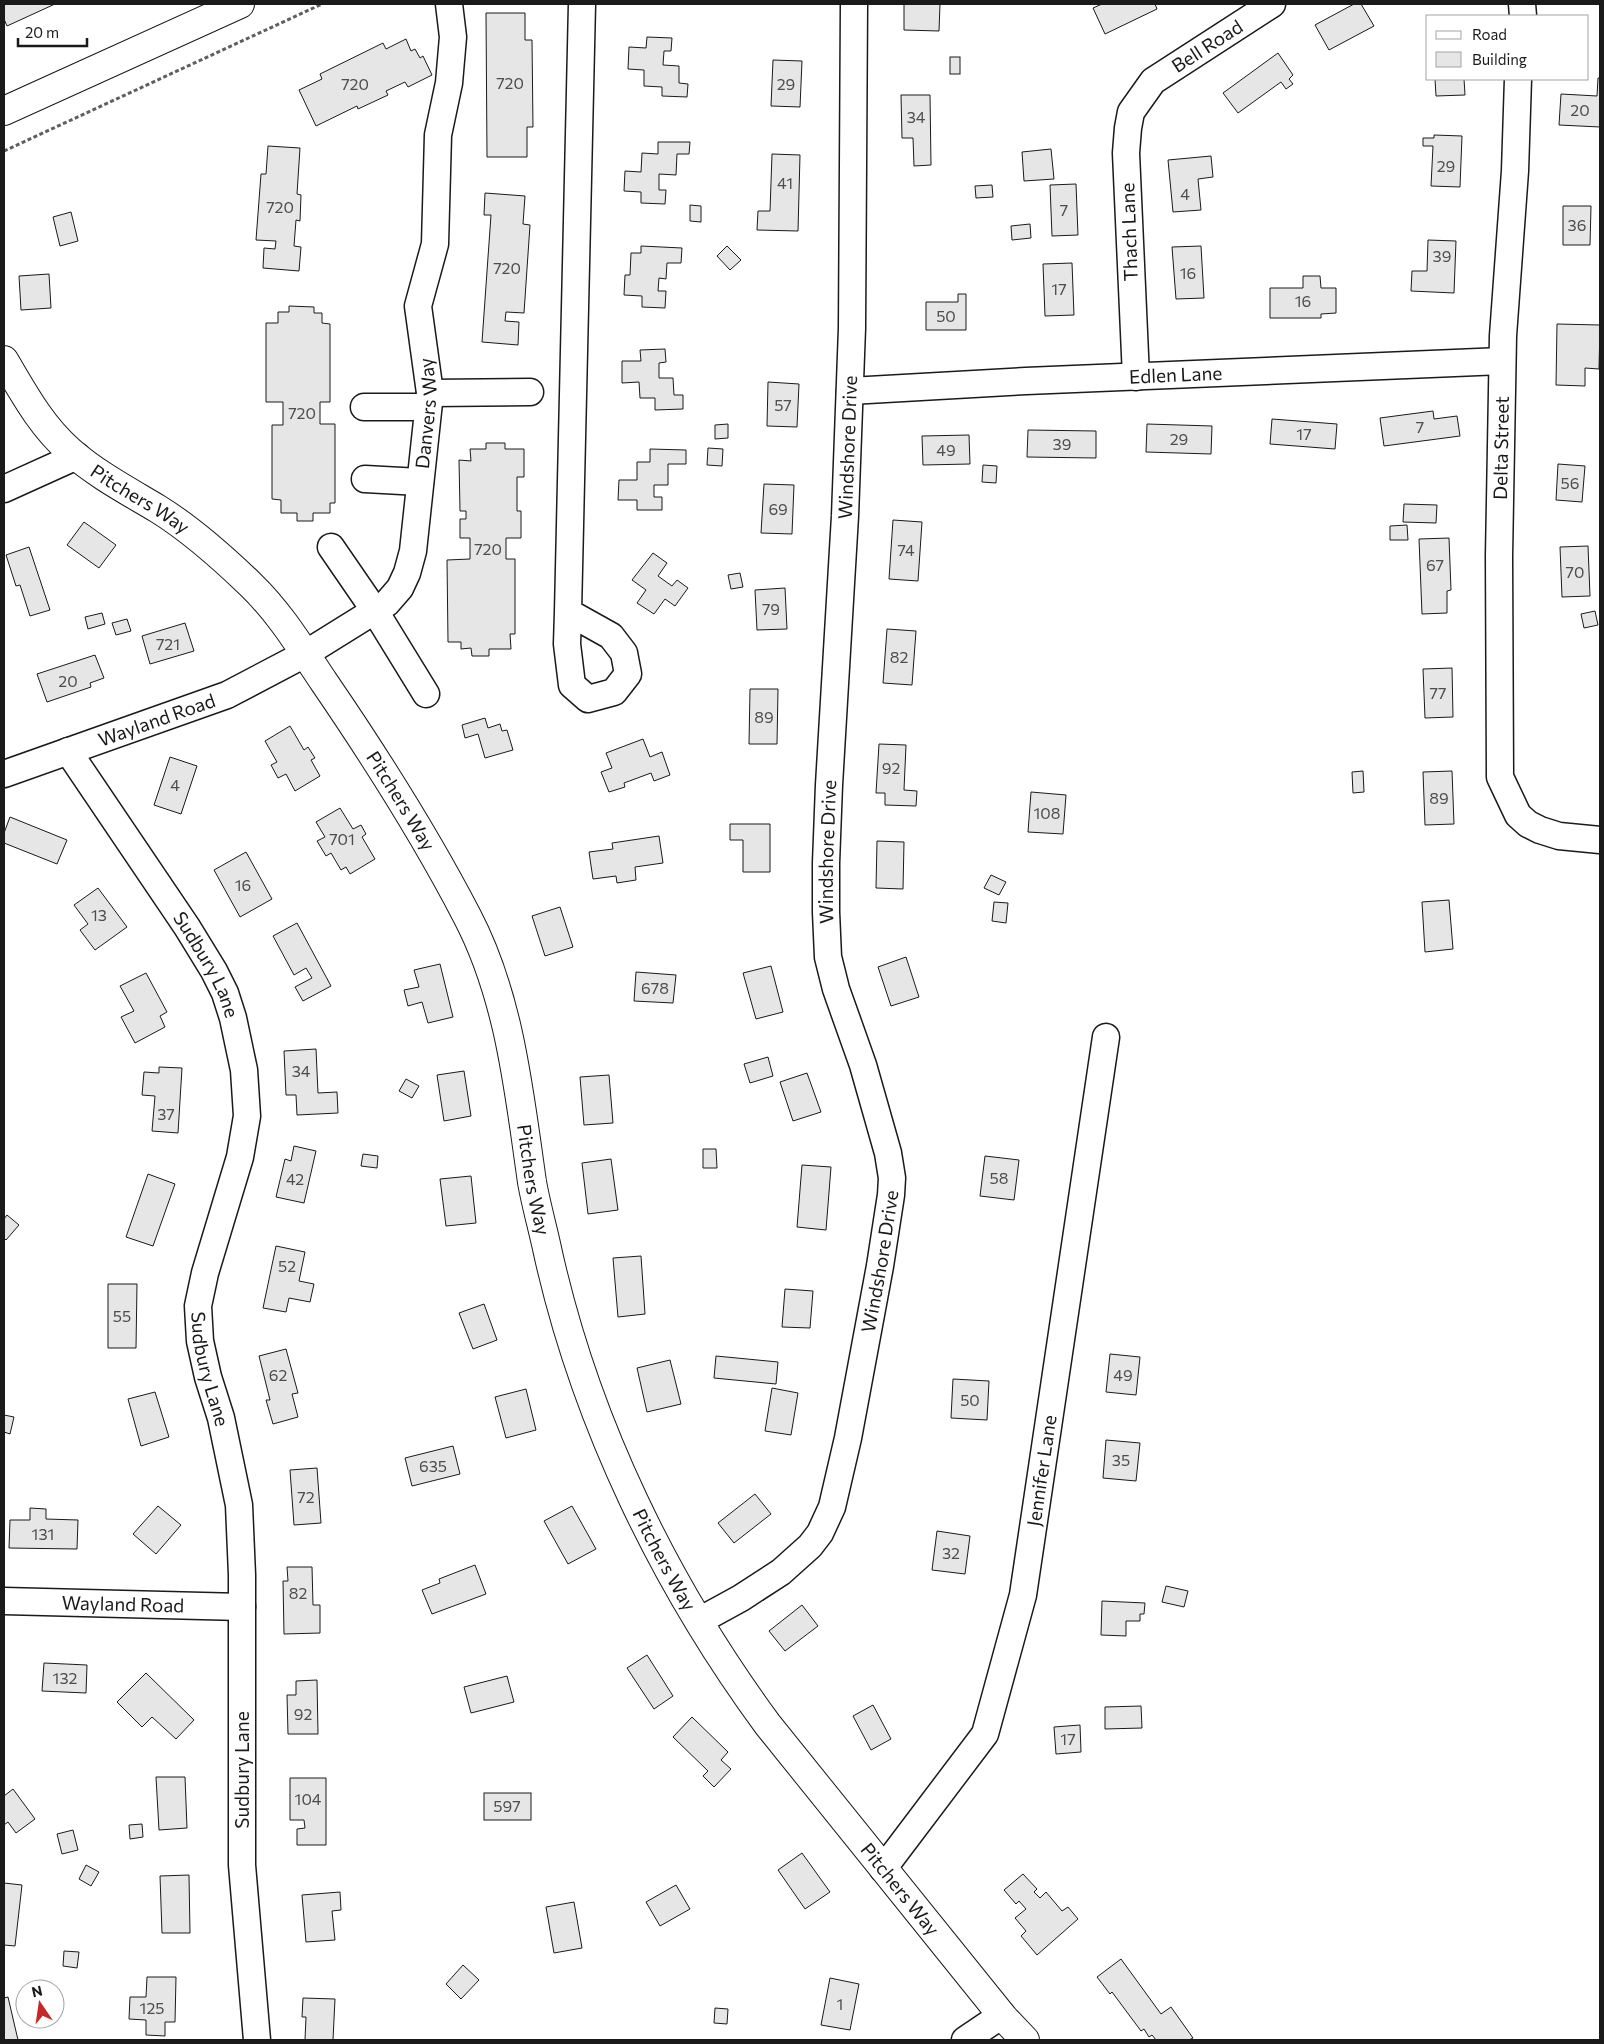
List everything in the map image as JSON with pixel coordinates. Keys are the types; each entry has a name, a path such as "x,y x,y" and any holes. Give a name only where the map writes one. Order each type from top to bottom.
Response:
{"main road":[{"path":"4,110 240,4"},
{"name":"Pitchers Way","path":"4,360 39,416 56,437 76,456 175,520 233,568 277,613 410,813 470,922 490,968 508,1036 530,1160 532,1182 559,1301 585,1382 622,1476 652,1539 699,1621 740,1687 763,1718 883,1869 1002,2015 1025,2040"}],"street":[{"name":"Danvers Way","path":"305,654 387,603 400,588 407,573 413,551 429,400 418,306 434,244 438,135 449,83 453,37 449,4"},
{"path":"568,612 582,4"},
{"name":"Windshore Drive","path":"699,1621 742,1598 786,1567 810,1546 820,1533 832,1507 848,1438 880,1266 891,1195 892,1178 888,1153 863,1065 836,988 828,957 827,942 826,843 845,516 850,391 854,4"},
{"name":"Bell Road","path":"1144,91 1153,81 1272,4"},
{"name":"Delta Street","path":"1518,80 1515,171 1502,361 1499,556 1500,777 1518,814 1528,824 1559,836 1600,840"},
{"name":"Thach Lane","path":"1136,377 1126,153 1128,128 1132,112 1144,91"},
{"name":"Edlen Lane","path":"850,391 1502,361"},
{"path":"364,407 530,392"},
{"path":"4,489 76,456"},
{"path":"364,479 420,482"},
{"path":"331,547 375,611 426,694"},
{"name":"Wayland Road","path":"4,774 227,694 305,654"},
{"name":"Sudbury Lane","path":"68,751 181,918 214,971 226,993 239,1043 246,1097 244,1137 240,1158 198,1306 202,1350 221,1418 239,1505 242,1606 242,1865 257,2040"},
{"name":"Jennifer Lane","path":"883,1869 985,1734 1023,1595 1106,1037"},
{"name":"Wayland Road","path":"4,1602 242,1606"},
{"path":"964,2040 1002,2015"}],"path":[{"path":"4,151 322,4"}],"building":[{"path":"4,4 55,4 7,26 4,19"},
{"path":"904,4 940,4 939,31 904,30"},
{"path":"1102,4 1155,4 1157,9 1105,34 1093,8"},
{"path":"1354,4 1361,4 1374,26 1329,50 1315,25"},
{"path":"486,13 525,13 525,40 532,40 533,127 527,127 527,157 487,157"},
{"path":"647,37 672,38 671,51 664,51 663,65 679,66 679,83 688,84 687,97 662,96 662,87 644,86 644,70 628,69 629,47 646,48"},
{"path":"406,39 411,51 415,49 420,58 423,56 432,75 408,87 405,82 386,91 388,95 358,109 357,106 316,126 299,90 322,79 320,74 383,43 386,49"},
{"path":"1278,53 1293,75 1289,79 1293,84 1286,89 1281,82 1238,113 1223,93"},
{"path":"950,57 960,57 960,74 950,74"},
{"path":"773,60 802,61 800,107 771,106"},
{"path":"1598,78 1600,78 1600,127 1559,125 1561,94 1597,96"},
{"path":"1435,80 1464,80 1465,95 1436,96"},
{"path":"901,95 930,95 931,165 914,166 913,138 902,138"},
{"path":"1434,135 1462,136 1460,187 1431,186 1433,146 1423,146 1423,138 1434,138"},
{"path":"658,142 690,142 689,154 677,154 676,175 659,174 659,190 666,190 665,204 641,203 641,192 624,191 625,171 641,172 642,153 658,154"},
{"path":"268,146 300,148 297,194 301,195 300,221 296,220 294,246 301,247 299,271 263,268 264,248 275,249 276,241 256,240 261,174 266,174"},
{"path":"1051,149 1054,179 1024,181 1022,152"},
{"path":"772,154 800,155 798,231 757,230 758,211 770,211"},
{"path":"1211,156 1213,177 1198,179 1201,210 1173,212 1168,160"},
{"path":"1076,184 1078,235 1052,236 1050,185"},
{"path":"992,185 993,197 976,198 975,186"},
{"path":"485,193 525,196 523,224 530,225 524,313 506,312 505,321 519,322 518,345 482,342 491,215 484,215"},
{"path":"690,205 701,206 701,222 690,221"},
{"path":"1563,206 1591,206 1590,245 1563,245"},
{"path":"71,212 78,241 60,246 53,217"},
{"path":"1030,224 1031,238 1012,240 1011,226"},
{"path":"1428,240 1456,241 1454,293 1411,291 1412,271 1427,271"},
{"path":"641,246 682,248 681,263 667,263 666,279 659,278 658,291 666,291 665,308 642,307 642,296 624,295 625,275 630,275 631,253 641,253"},
{"path":"727,246 741,260 730,270 717,256"},
{"path":"1201,246 1204,298 1176,299 1172,247"},
{"path":"1072,263 1074,315 1045,316 1043,264"},
{"path":"49,274 51,308 21,310 19,276"},
{"path":"1303,276 1320,276 1321,288 1336,288 1336,313 1321,314 1321,318 1270,318 1270,288 1303,288"},
{"path":"958,294 966,294 966,330 926,330 926,302 958,302"},
{"path":"289,306 314,307 314,313 322,313 322,323 330,324 330,402 320,402 320,424 335,424 335,503 330,503 330,513 313,513 313,521 297,521 297,513 281,513 281,500 272,499 272,425 283,425 283,402 266,402 266,323 278,323 278,312 289,312"},
{"path":"1557,324 1600,325 1599,369 1585,368 1585,386 1556,385"},
{"path":"665,349 666,362 659,363 659,378 673,378 674,395 683,395 683,409 655,410 655,398 640,398 639,382 622,383 622,361 641,361 640,350"},
{"path":"768,382 799,384 797,427 767,426"},
{"path":"1433,411 1434,419 1457,416 1460,436 1384,446 1380,418"},
{"path":"1272,419 1337,424 1335,449 1270,444"},
{"path":"728,424 728,438 715,439 715,425"},
{"path":"1147,424 1212,426 1211,454 1146,452"},
{"path":"1028,430 1096,431 1096,458 1027,457"},
{"path":"969,435 970,464 923,465 922,436"},
{"path":"486,443 505,443 505,449 524,449 524,477 517,477 517,511 521,511 521,538 506,538 506,559 515,559 515,634 510,634 511,649 489,649 489,656 472,656 471,648 461,649 461,642 448,642 447,560 470,559 470,538 460,538 460,519 466,519 466,511 460,511 459,460 471,461 470,449 486,449"},
{"path":"708,448 723,449 722,466 707,465"},
{"path":"650,449 686,450 686,464 668,464 668,485 654,485 654,497 662,497 662,510 637,510 637,500 618,500 619,480 637,480 637,462 650,462"},
{"path":"1558,464 1585,466 1582,502 1556,500"},
{"path":"983,465 997,466 996,483 982,482"},
{"path":"764,484 794,485 792,534 761,533"},
{"path":"1404,504 1437,505 1436,523 1403,522"},
{"path":"893,520 922,522 918,581 889,579"},
{"path":"84,522 116,545 99,568 67,545"},
{"path":"1407,525 1408,540 1390,540 1390,526"},
{"path":"1449,538 1451,590 1447,591 1447,613 1422,614 1419,539"},
{"path":"1588,546 1590,596 1562,597 1560,547"},
{"path":"29,547 50,610 30,616 20,585 16,586 6,555"},
{"path":"653,553 667,563 658,576 672,586 677,580 688,588 675,606 665,599 654,614 637,603 646,590 632,580"},
{"path":"740,573 743,587 731,589 728,575"},
{"path":"785,588 787,629 757,630 755,590"},
{"path":"1595,611 1598,625 1584,628 1581,614"},
{"path":"102,613 105,624 88,629 85,617"},
{"path":"127,619 131,631 116,635 112,623"},
{"path":"185,623 194,651 150,664 142,636"},
{"path":"887,629 916,631 912,685 883,683"},
{"path":"95,655 104,678 90,683 91,687 47,702 37,674"},
{"path":"1452,668 1453,717 1425,718 1423,669"},
{"path":"750,689 778,689 777,744 749,744"},
{"path":"485,718 488,728 500,724 502,731 507,730 513,750 485,758 478,734 465,738 462,725"},
{"path":"290,726 304,750 308,747 315,758 311,760 320,776 295,791 286,774 278,778 271,765 277,762 265,741"},
{"path":"643,739 650,757 662,752 670,775 654,781 651,773 624,783 625,787 609,792 601,772 612,768 606,753"},
{"path":"879,744 906,745 904,790 917,791 916,806 885,805 885,793 876,793"},
{"path":"170,757 197,766 181,814 154,805"},
{"path":"1363,771 1364,792 1353,793 1352,772"},
{"path":"1452,771 1454,824 1425,825 1423,772"},
{"path":"1031,792 1066,795 1063,834 1028,832"},
{"path":"340,808 353,829 361,825 366,834 362,837 375,859 350,874 346,867 341,870 331,853 326,856 317,841 325,837 316,822"},
{"path":"10,817 67,840 57,864 4,843 4,833"},
{"path":"730,824 770,824 770,872 743,872 743,840 730,840"},
{"path":"659,836 663,863 635,867 636,880 617,883 616,876 593,879 589,852 613,849 612,843"},
{"path":"877,841 904,842 903,889 876,888"},
{"path":"246,852 272,899 240,917 214,870"},
{"path":"991,875 1006,882 999,895 984,888"},
{"path":"98,888 127,927 95,950 80,930 88,924 74,905"},
{"path":"1449,900 1453,949 1425,952 1422,902"},
{"path":"994,902 1008,903 1006,923 992,921"},
{"path":"560,907 573,947 545,956 532,916"},
{"path":"297,923 331,986 303,1001 295,987 312,978 306,968 294,975 273,936"},
{"path":"906,957 919,997 891,1006 878,967"},
{"path":"440,964 453,1017 428,1023 422,1002 408,1006 404,990 419,987 414,970"},
{"path":"771,966 783,1012 756,1019 743,973"},
{"path":"636,972 676,975 673,1003 634,1001"},
{"path":"146,973 167,1012 160,1016 165,1027 135,1043 121,1017 134,1011 120,986"},
{"path":"316,1049 318,1093 337,1092 338,1113 297,1115 296,1095 286,1095 284,1051"},
{"path":"768,1057 773,1076 750,1083 744,1064"},
{"path":"159,1067 182,1068 178,1133 152,1131 155,1096 142,1095 144,1072 159,1073"},
{"path":"464,1071 471,1116 444,1121 437,1075"},
{"path":"807,1073 821,1112 793,1121 780,1082"},
{"path":"609,1075 613,1123 584,1125 580,1077"},
{"path":"406,1079 419,1086 412,1098 399,1091"},
{"path":"294,1146 316,1151 304,1203 276,1197 285,1159 291,1161"},
{"path":"703,1149 716,1149 717,1168 703,1168"},
{"path":"363,1154 378,1156 377,1168 361,1166"},
{"path":"985,1156 1019,1160 1014,1200 980,1196"},
{"path":"611,1159 618,1210 588,1214 582,1163"},
{"path":"802,1165 831,1167 826,1230 797,1227"},
{"path":"148,1174 175,1184 153,1246 126,1237"},
{"path":"471,1176 476,1223 446,1226 440,1179"},
{"path":"7,1215 19,1225 6,1240 4,1238 4,1219"},
{"path":"276,1246 305,1252 299,1281 314,1284 310,1302 289,1298 286,1312 263,1308"},
{"path":"641,1256 645,1314 618,1317 613,1258"},
{"path":"108,1284 137,1284 136,1348 108,1348"},
{"path":"785,1289 813,1291 810,1328 782,1327"},
{"path":"484,1304 497,1340 473,1349 459,1313"},
{"path":"286,1349 298,1393 292,1394 298,1417 273,1424 266,1400 270,1400 259,1356"},
{"path":"1110,1354 1140,1357 1136,1395 1106,1392"},
{"path":"716,1356 778,1362 776,1384 714,1378"},
{"path":"670,1360 681,1404 647,1412 637,1368"},
{"path":"953,1379 989,1381 987,1420 951,1418"},
{"path":"772,1388 798,1393 791,1435 765,1431"},
{"path":"526,1389 536,1430 506,1438 495,1397"},
{"path":"155,1392 169,1437 141,1446 128,1399"},
{"path":"4,1415 14,1417 10,1434 4,1432"},
{"path":"1106,1440 1140,1443 1136,1481 1103,1478"},
{"path":"453,1446 460,1474 412,1486 405,1458"},
{"path":"317,1468 321,1523 294,1525 290,1470"},
{"path":"755,1494 771,1514 734,1543 718,1523"},
{"path":"158,1506 181,1525 156,1554 133,1534"},
{"path":"572,1506 596,1549 568,1564 544,1521"},
{"path":"30,1508 46,1509 46,1519 78,1520 77,1549 9,1548 10,1520 30,1520"},
{"path":"937,1531 970,1536 965,1574 932,1570"},
{"path":"475,1565 486,1594 432,1614 422,1590 440,1583 439,1579"},
{"path":"287,1567 312,1567 313,1605 320,1605 320,1633 284,1634 283,1581 288,1581"},
{"path":"1166,1586 1188,1591 1184,1607 1162,1602"},
{"path":"1102,1601 1145,1603 1144,1614 1140,1614 1140,1621 1126,1621 1126,1636 1101,1635"},
{"path":"802,1605 818,1626 785,1651 769,1631"},
{"path":"647,1655 673,1696 654,1709 627,1668"},
{"path":"44,1663 87,1665 86,1693 42,1691"},
{"path":"146,1673 194,1720 176,1739 152,1717 142,1727 117,1702"},
{"path":"507,1676 514,1702 471,1713 464,1687"},
{"path":"317,1680 318,1734 288,1734 287,1695 296,1695 296,1681"},
{"path":"873,1705 891,1739 871,1750 853,1716"},
{"path":"1141,1706 1142,1728 1105,1729 1105,1707"},
{"path":"692,1717 728,1752 721,1760 731,1769 714,1787 703,1776 708,1771 673,1737"},
{"path":"1080,1725 1081,1752 1056,1754 1054,1727"},
{"path":"156,1777 185,1777 187,1828 159,1830"},
{"path":"290,1778 326,1778 326,1845 297,1845 297,1829 305,1828 304,1820 290,1820"},
{"path":"13,1789 35,1819 16,1833 8,1822 4,1825 4,1796"},
{"path":"484,1793 531,1793 531,1820 484,1820"},
{"path":"142,1824 143,1837 130,1839 129,1825"},
{"path":"73,1830 78,1850 62,1854 57,1834"},
{"path":"802,1853 830,1892 805,1909 778,1870"},
{"path":"86,1865 99,1872 91,1886 79,1879"},
{"path":"1023,1874 1037,1889 1034,1892 1040,1898 1046,1892 1062,1911 1068,1907 1078,1919 1037,1955 1021,1936 1026,1931 1015,1918 1026,1909 1019,1901 1016,1904 1004,1890"},
{"path":"189,1875 190,1933 162,1933 160,1876"},
{"path":"4,1883 22,1885 15,1946 4,1945"},
{"path":"676,1885 690,1909 660,1926 646,1902"},
{"path":"340,1892 341,1910 332,1911 335,1940 306,1942 302,1895"},
{"path":"574,1902 582,1948 554,1953 546,1907"},
{"path":"64,1951 79,1952 77,1968 63,1966"},
{"path":"1121,1959 1161,2014 1171,2007 1193,2038 1189,2040 1156,2040 1152,2035 1149,2037 1144,2029 1141,2031 1112,1992 1110,1994 1097,1977"},
{"path":"463,1965 479,1980 461,1999 446,1984"},
{"path":"147,1977 176,1977 175,2022 165,2022 165,2036 146,2035 146,2020 129,2019 130,1997 146,1997"},
{"path":"830,1978 859,1984 850,2030 821,2025"},
{"path":"8,1997 18,2040 4,2040 4,1998"},
{"path":"303,1998 335,1999 333,2040 305,2040 306,2017 302,2017"},
{"path":"715,2008 728,2009 727,2024 714,2023"}]}
